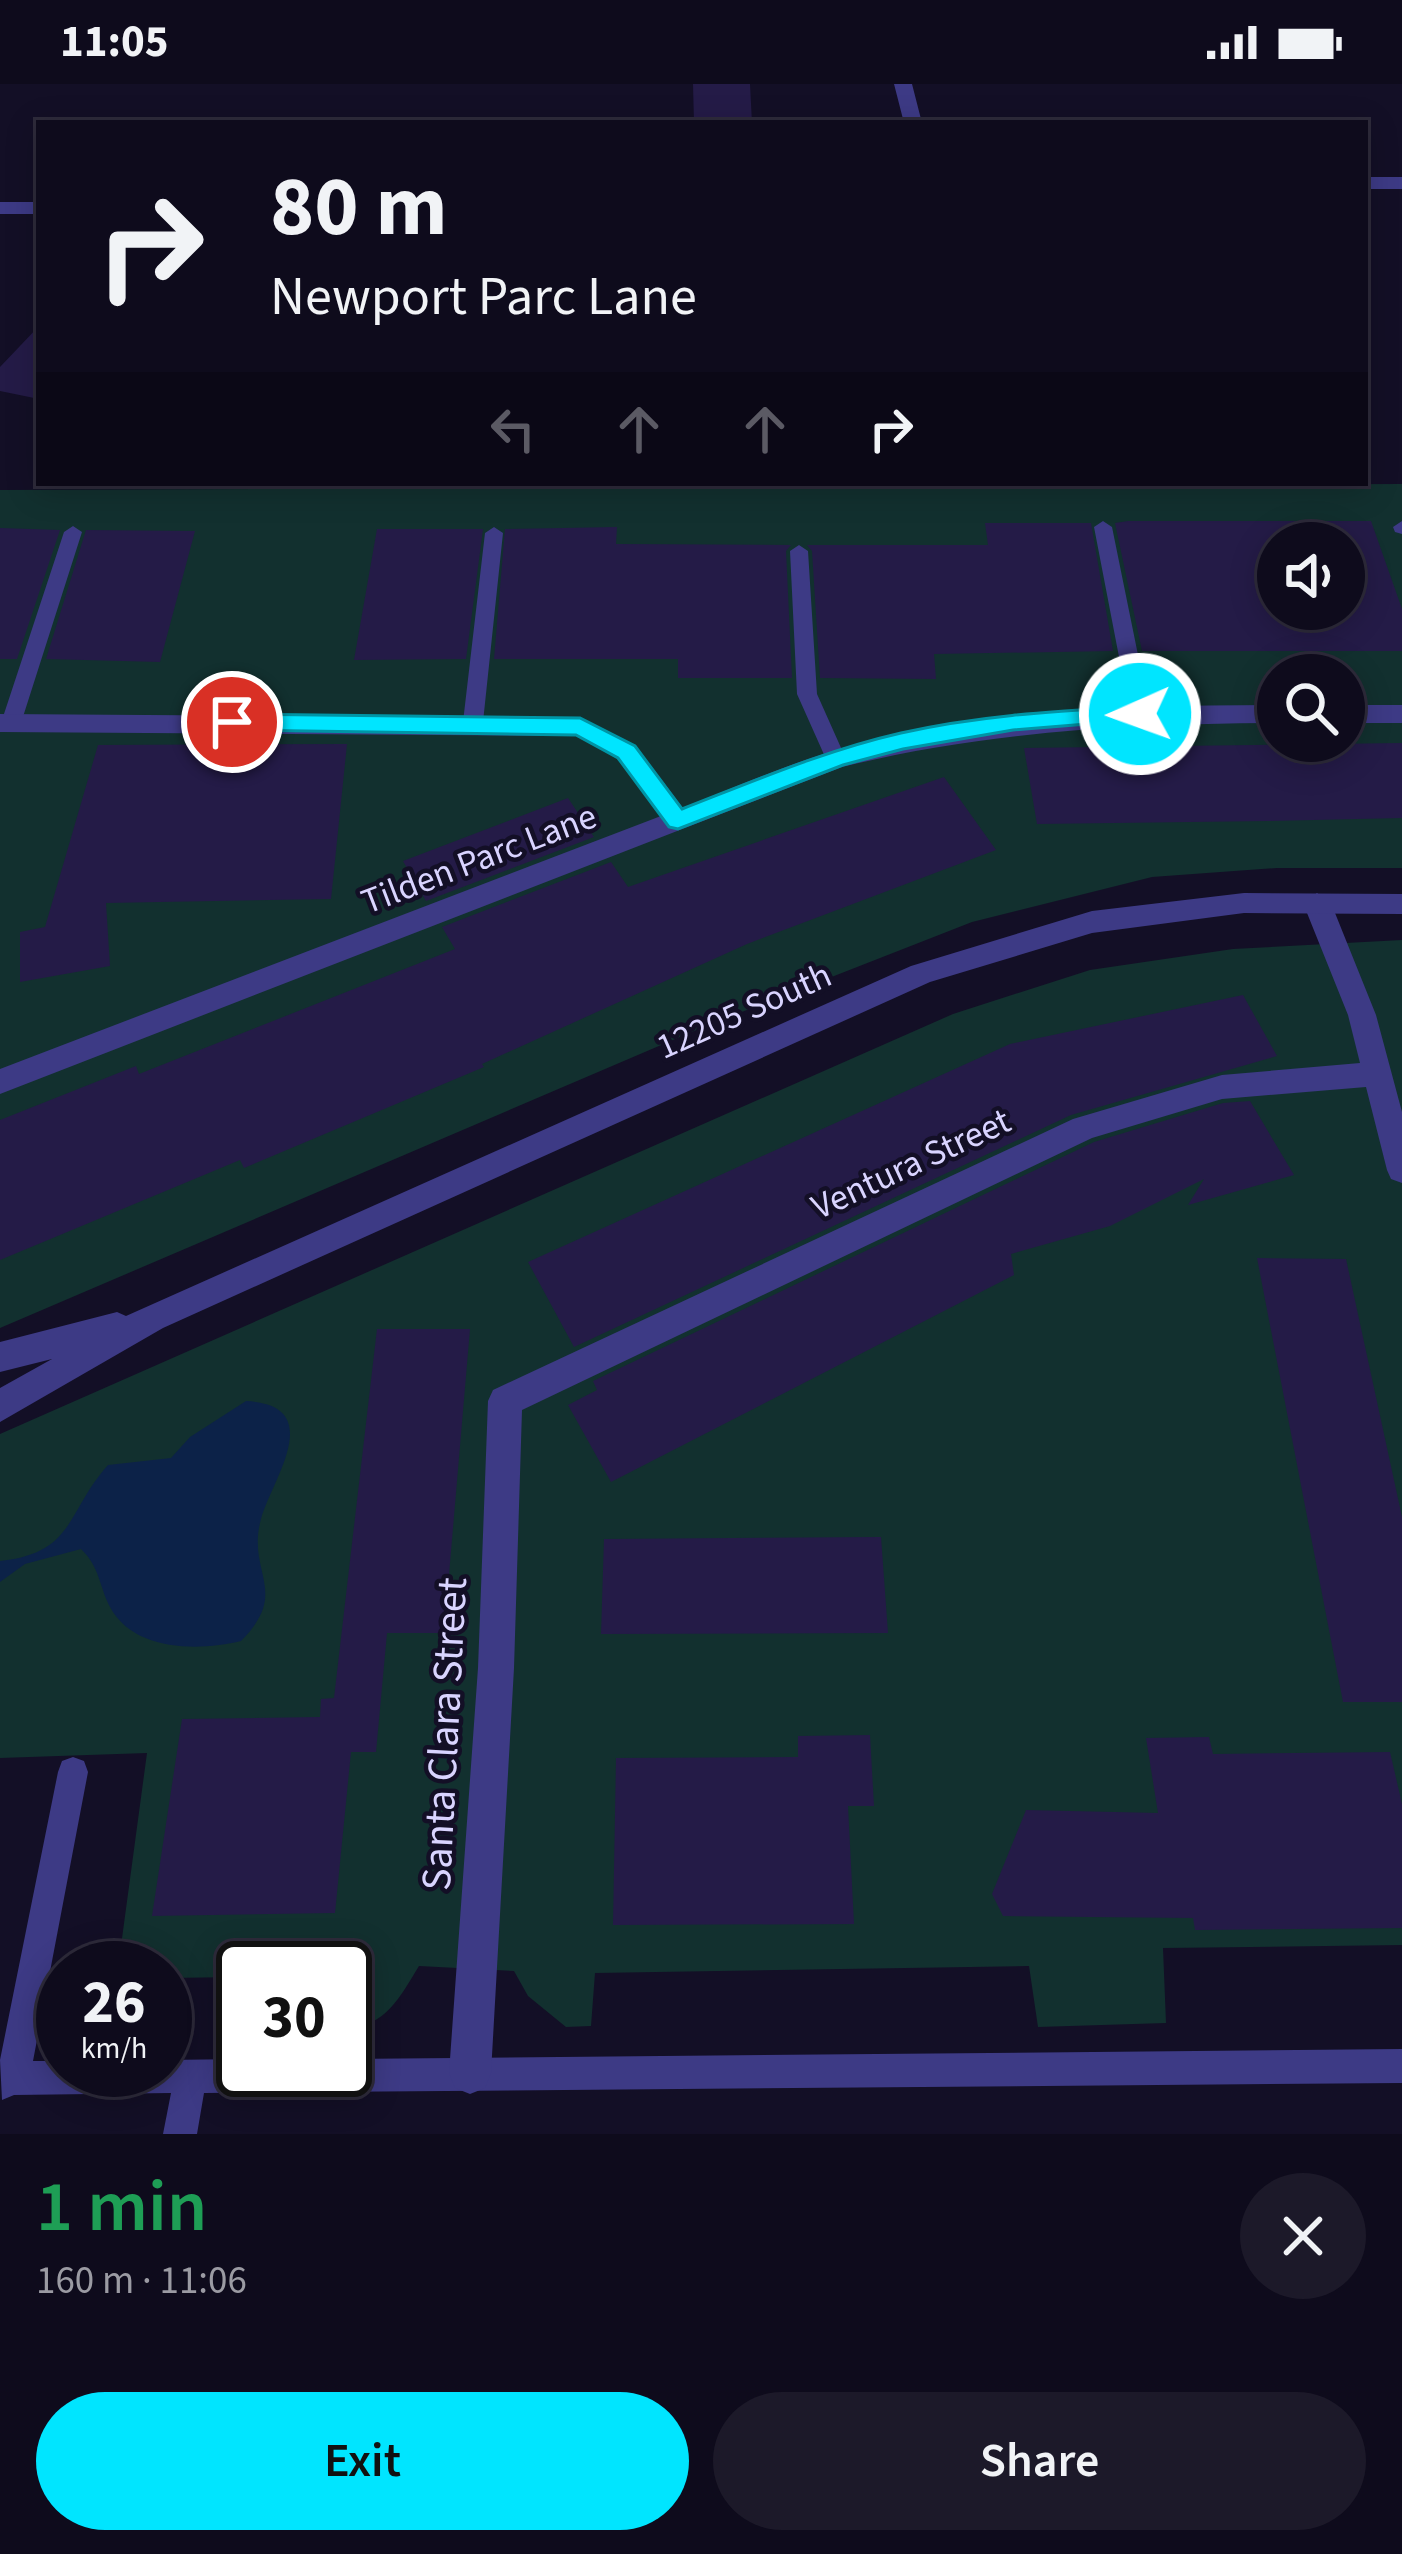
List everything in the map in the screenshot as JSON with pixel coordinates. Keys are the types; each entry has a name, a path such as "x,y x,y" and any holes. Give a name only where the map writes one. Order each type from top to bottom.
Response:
{"street":[{"path":"903,84 913,120"},
{"path":"1368,184 1402,183"},
{"path":"0,208 36,208"},
{"name":"Tilden Parc Lane","path":"0,1082 836,759 975,726 1140,714 1257,714"},
{"path":"1365,714 1402,714"},
{"path":"6,723 560,724 598,733 627,752 678,820"},
{"name":"12205 South","path":"0,1406 152,1318 921,974 1092,922 1244,903 1402,904"},
{"path":"1317,903 1362,1015 1373,1074 1402,1170"},
{"name":"Ventura Street","path":"505,1400 1084,1128 1222,1087 1373,1074"},
{"name":"12205 South","path":"0,1357 152,1318"},
{"name":"Santa Clara Street","path":"470,2073 496,1668 505,1400"}],"lane":[{"path":"1103,526 1140,714"},
{"path":"6,723 73,532"},
{"path":"473,722 494,533"},
{"path":"800,551 807,694 836,759"},
{"path":"36,2080 6,2081 73,1772"},
{"path":"192,2074 1402,2066"},
{"path":"180,2134 187,2097"}],"green space":[{"path":"1402,484 1402,868 1277,868 1152,877 972,922 701,1028 0,1328 0,490"},
{"path":"1402,940 1402,1945 1163,1948 1166,2023 1038,2027 1029,1966 595,1973 591,2026 566,2027 528,1996 514,1971 419,1966 398,1999 372,2022 372,1941 216,1941 216,1977 192,1978 192,1941 122,1941 147,1753 0,1758 0,1434 953,1014 1090,970 1233,949"}],"water":[{"path":"246,1401 271,1406 285,1416 290,1430 258,1538 263,1608 241,1641 188,1647 135,1633 110,1607 96,1570 81,1549 25,1564 0,1582 0,1561 24,1557 56,1540 108,1465 171,1458 190,1437"}],"building":[{"path":"693,84 750,84 752,120 694,120"},
{"path":"36,329 36,398 0,391 0,367"},
{"path":"1371,521 1402,609 1402,651 1142,651 1115,523"},
{"path":"985,523 1091,523 1113,651 934,654 936,679 820,678 812,551 807,545 988,545"},
{"path":"617,527 616,544 791,545 786,551 792,678 678,678 678,659 494,659 505,529"},
{"path":"0,528 60,530 17,659 0,659"},
{"path":"377,529 483,529 466,659 354,660"},
{"path":"86,530 195,531 160,662 46,659"},
{"path":"1365,743 1402,743 1402,818 1037,824 1024,748 1257,745 1257,762 1365,762"},
{"path":"347,744 331,899 106,903 110,966 20,982 20,932 45,927 98,745"},
{"path":"944,777 996,850 747,944 482,1064 484,1067 244,1168 240,1160 0,1260 0,1120 136,1066 139,1074 455,949 442,927 611,862 628,887"},
{"path":"568,798 594,837 426,901 403,861"},
{"path":"1243,995 1277,1056 1071,1115 574,1347 528,1262 1010,1044"},
{"path":"1250,1101 1294,1175 1188,1205 1204,1179 1110,1226 1011,1254 1014,1275 611,1482 568,1405 597,1390 593,1381 1094,1142 1223,1103"},
{"path":"1257,1258 1346,1259 1402,1517 1402,1702 1343,1702"},
{"path":"377,1329 470,1329 444,1633 387,1633 376,1752 351,1752 335,1913 152,1916 182,1719 320,1717 321,1699 334,1698"},
{"path":"881,1537 888,1633 601,1634 604,1539"},
{"path":"870,1735 874,1806 848,1806 854,1924 613,1925 616,1758 798,1757 798,1736"},
{"path":"1209,1737 1213,1754 1390,1752 1402,1804 1402,1928 1195,1930 1193,1918 1003,1916 992,1894 1026,1810 1158,1813 1146,1738"}],"route":[{"path":"232,722 580,727 615,741 627,752 678,820 836,759 903,740 975,726 1140,714"}]}
